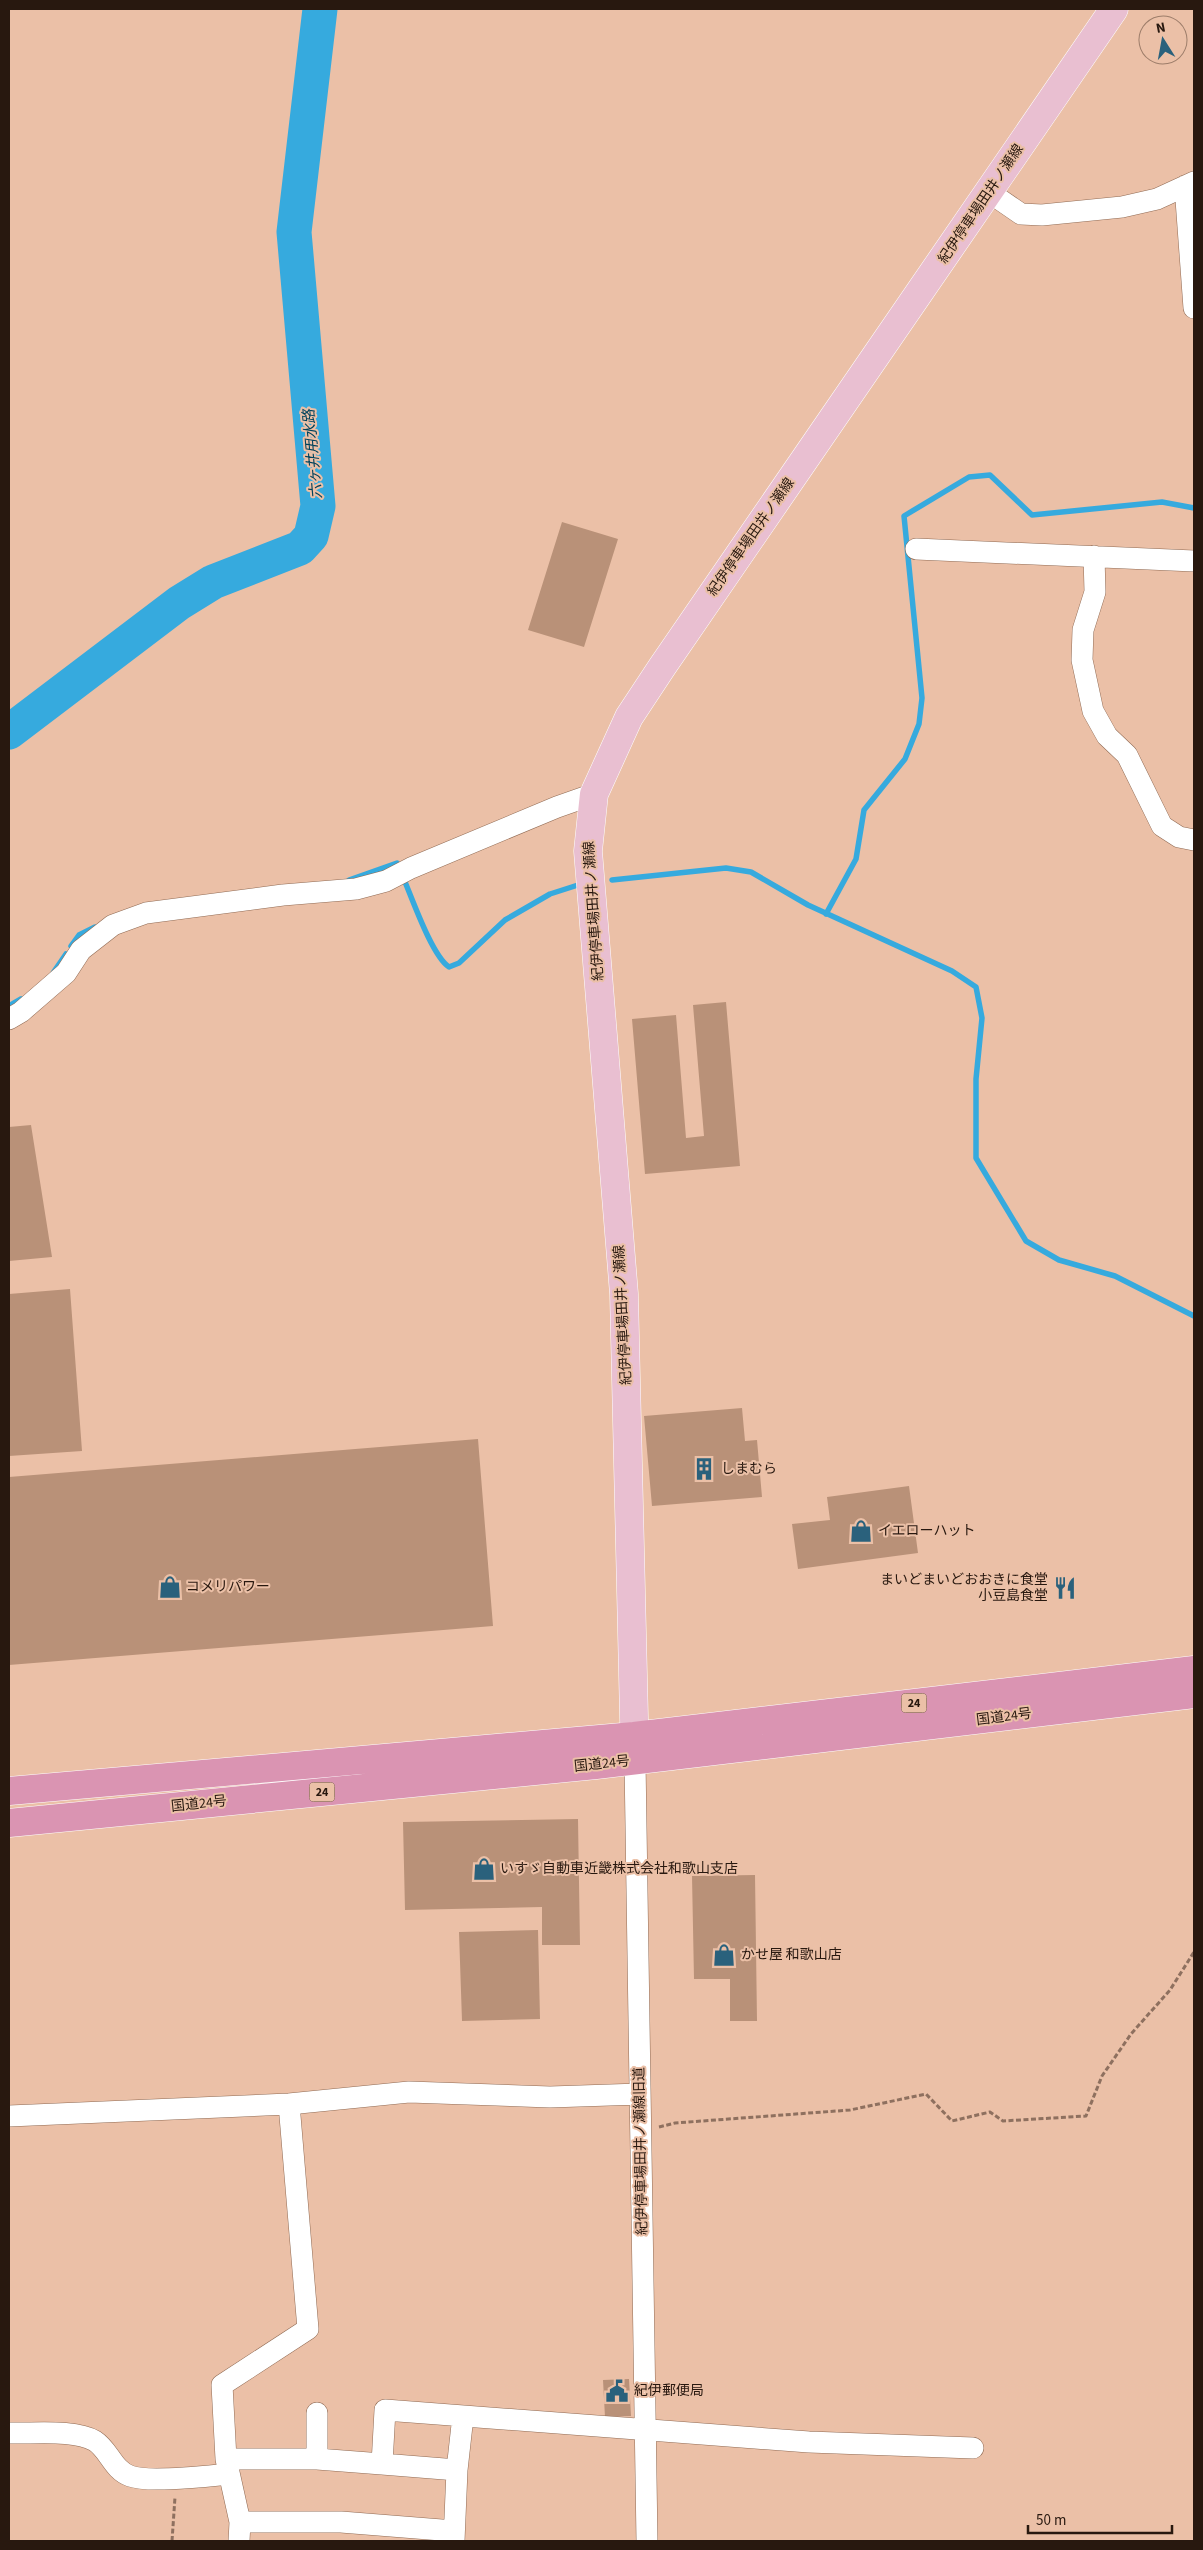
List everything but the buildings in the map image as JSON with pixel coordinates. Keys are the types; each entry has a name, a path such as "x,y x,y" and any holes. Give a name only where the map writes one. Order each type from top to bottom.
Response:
{"highway":[{"name":"国道24号","path":"9,1823 635,1748 1194,1670"},
{"name":"国道24号","path":"9,1791 635,1748 1194,1694"}],"main road":[{"name":"紀伊停車場田井ノ瀬線","path":"635,1748 624,1294 588,851 594,794 629,716 1114,9"}],"street":[{"path":"989,192 1021,214 1042,215 1122,207 1157,199 1190,184 1194,308"},
{"path":"916,549 1194,561"},
{"path":"1094,556 1095,592 1082,630 1082,660 1093,711 1107,736 1127,755 1162,826 1179,836 1194,840"},
{"path":"9,1019 21,1012 66,973 81,950 113,925 146,913 283,895 356,889 386,881 411,868 539,814 594,794"},
{"name":"紀伊停車場田井ノ瀬線旧道","path":"635,1748 642,2130 646,2541"},
{"path":"9,2116 289,2104 408,2092 550,2097 640,2094"},
{"path":"289,2104 308,2329 222,2385 228,2466 239,2532 341,2522 454,2536 457,2470 463,2416"},
{"path":"382,2464 385,2410 809,2442 973,2448"},
{"path":"317,2413 317,2459"},
{"path":"9,2433 76,2434 96,2442 118,2469 131,2476 177,2478 228,2466 317,2459 457,2470"}],"path":[{"path":"642,2130 675,2124 850,2110 926,2094 952,2121 990,2112 1002,2121 1086,2116 1102,2076 1131,2034 1170,1990 1194,1952"},
{"path":"172,2541 177,2478"}],"waterway":[{"name":"六ヶ井用水路","path":"9,732 179,603 213,582 300,548 311,536 318,506 294,232 320,9"},
{"path":"826,914 856,859 864,810 905,759 919,724 922,698 904,516 969,477 990,475 1032,515 1162,502 1194,508"},
{"path":"349,880 397,863 399,869"},
{"path":"612,880 726,868 751,872 808,905 952,971 976,987 982,1018 976,1079 976,1158 1026,1241 1059,1260 1115,1276 1194,1316"},
{"path":"403,877 429,939 449,967 459,963 505,920 550,894 578,885"},
{"path":"71,946 79,935 95,927"},
{"path":"53,973 66,954"},
{"path":"9,1006 21,999"}],"place":[{"name":"しまむら","path":"704,1469"},
{"name":"イエローハット","path":"861,1531"},
{"name":"コメリパワー","path":"170,1587"},
{"name":"まいどまいどおおきに食堂 小豆島食堂","path":"1065,1588"},
{"name":"いすゞ自動車近畿株式会社和歌山支店","path":"484,1869"},
{"name":"かせ屋 和歌山店","path":"724,1955"},
{"name":"紀伊郵便局","path":"617,2391"}]}
